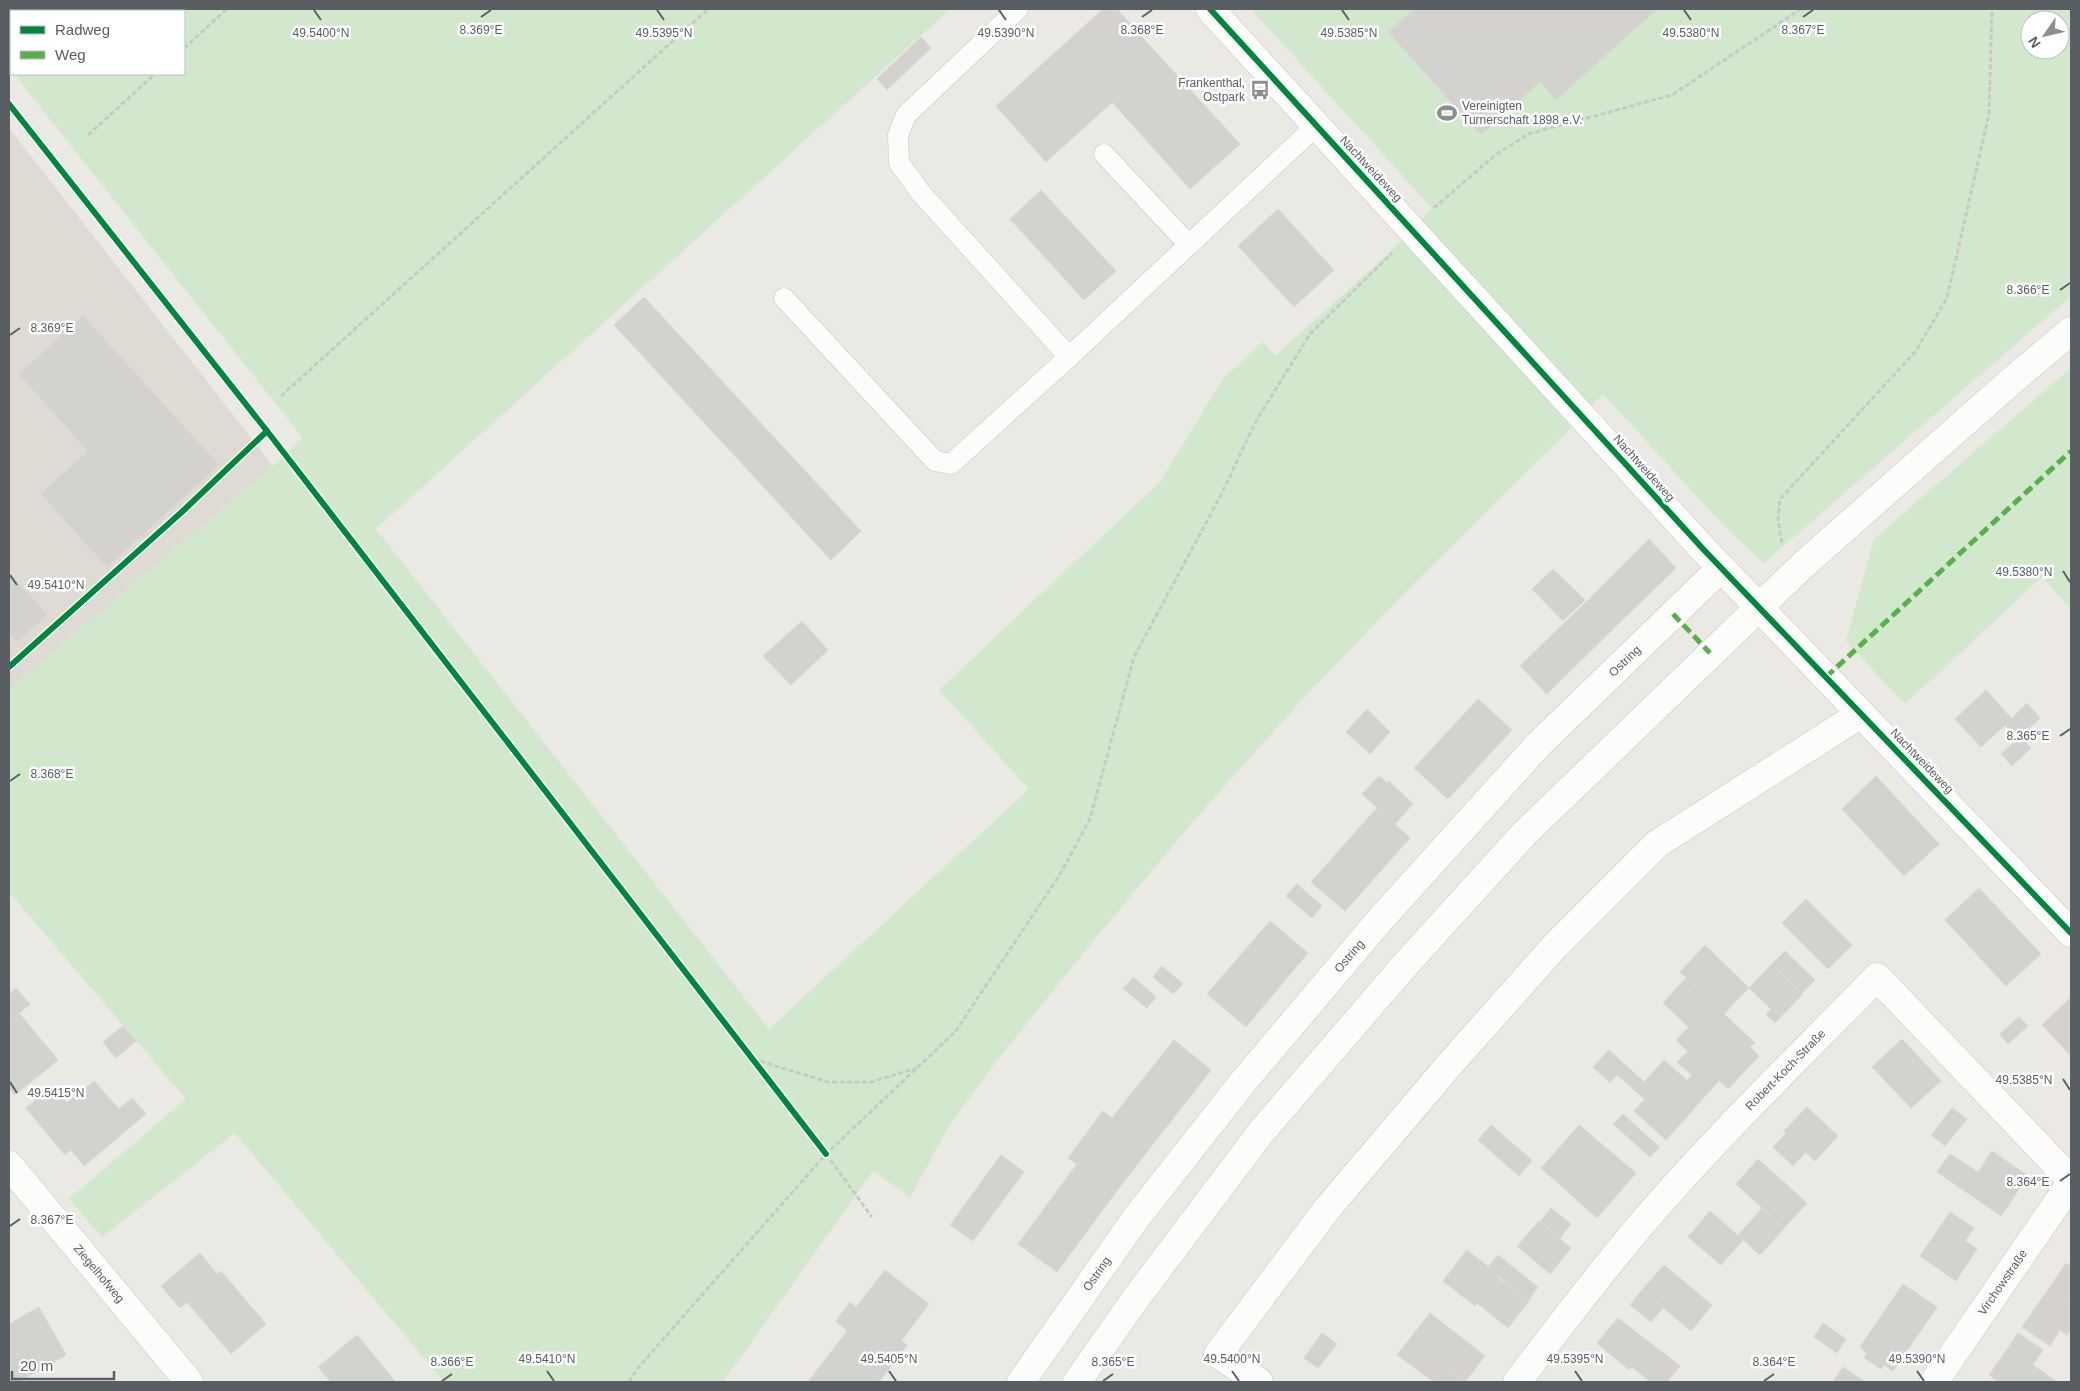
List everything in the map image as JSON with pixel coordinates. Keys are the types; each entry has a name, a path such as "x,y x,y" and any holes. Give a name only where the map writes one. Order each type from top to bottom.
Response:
{"street":[{"name":"Nachtweideweg","path":"1210,9 1721,568 2071,933"},
{"path":"1077,1382 1136,1298 1262,1132 1405,965 1524,834 1803,565 2008,384 2071,331"},
{"name":"Ostring","path":"1021,1382 1136,1218 1243,1082 1379,921 1538,745 1721,568"},
{"path":"1259,1382 1218,1354 1327,1209 1444,1071 1555,946 1657,844 1861,714"},
{"name":"Robert-Koch-Straße","path":"1517,1382 1550,1338 1645,1221 1744,1113 1877,977 2071,1182"},
{"name":"Ziegelhofweg","path":"9,1165 189,1382"},
{"name":"Virchowstraße","path":"1934,1382 2071,1182"}],"lane":[{"path":"1018,9 906,115 898,134 899,163 921,193 1069,357"},
{"path":"784,298 935,461 951,464 1069,357 1316,126"},
{"path":"1104,154 1189,245"}],"path":[{"path":"185,47 227,9"},
{"path":"281,396 708,9"},
{"path":"629,1382 637,1369 826,1154 955,1032 1059,876 1090,819 1134,657 1222,493 1256,420 1310,334 1414,232 1434,209 1494,156 1528,134 1672,95 1801,9"},
{"path":"1782,543 1778,519 1780,499 1915,352 1947,298 1989,114 1992,9"},
{"path":"88,135 155,75"},
{"path":"753,1059 828,1082 871,1082 918,1068"},
{"path":"826,1154 872,1217"}],"shaded area":[{"path":"9,128 273,466 9,690"}],"green space":[{"path":"9,9 950,9 376,529 769,1029 1029,789 939,690 1159,483 1223,379 1263,342 1275,356 1390,252 1432,208 1251,9 2071,9 2071,296 1764,563 1727,529 1603,394 1408,589 1301,701 1196,818 995,1063 949,1126 910,1197 873,1171 723,1382 444,1382 235,1133 102,1237 69,1199 186,1099 9,892 9,690 273,466 303,438 15,75 185,75 185,10 10,10 10,70"},
{"path":"2071,368 2071,609 2042,577 1905,704 1846,641 1874,539"}],"building":[{"path":"1103,9 1117,9 1161,58 1046,162 996,106"},
{"path":"1414,9 1657,9 1556,100 1540,82 1481,135 1388,32"},
{"path":"921,37 931,48 887,90 877,79"},
{"path":"1161,58 1240,144 1190,189 1112,102"},
{"path":"1041,190 1116,271 1084,300 1010,219"},
{"path":"1278,209 1334,270 1294,307 1238,246"},
{"path":"644,297 861,531 831,560 614,325"},
{"path":"83,316 219,465 107,567 41,494 88,451 19,374"},
{"path":"1649,539 1676,568 1613,629 1586,602"},
{"path":"1553,569 1585,600 1563,621 1532,589"},
{"path":"9,572 47,615 17,642 9,633"},
{"path":"1586,602 1613,629 1547,694 1520,666"},
{"path":"802,621 828,650 791,685 763,656"},
{"path":"1986,690 2012,719 1981,747 1955,719"},
{"path":"1478,699 1512,730 1448,799 1414,768"},
{"path":"2027,703 2040,718 2018,739 2005,725"},
{"path":"1367,709 1390,732 1370,754 1346,732"},
{"path":"2021,736 2031,748 2012,766 2001,754"},
{"path":"1379,776 1387,783 1370,801 1362,794"},
{"path":"1876,776 1939,844 1904,876 1842,809"},
{"path":"1389,781 1413,804 1395,824 1370,801"},
{"path":"1377,808 1410,838 1345,911 1311,882"},
{"path":"1297,884 1322,906 1312,918 1286,896"},
{"path":"1979,888 2041,954 2006,986 1945,920"},
{"path":"1806,899 1852,945 1828,969 1782,923"},
{"path":"1270,921 1308,953 1246,1027 1207,994"},
{"path":"1705,945 1749,988 1736,1001 1693,958"},
{"path":"1785,951 1815,980 1802,993 1772,964"},
{"path":"1693,958 1736,1001 1724,1014 1680,972"},
{"path":"1772,964 1803,994 1775,1023 1766,1014 1771,1009 1749,988"},
{"path":"1162,966 1183,984 1173,994 1153,977"},
{"path":"1133,977 1156,997 1147,1008 1123,989"},
{"path":"1686,978 1755,1043 1750,1047 1759,1056 1728,1089 1676,1040 1689,1027 1663,1003"},
{"path":"16,988 30,1004 9,1022 9,995"},
{"path":"2071,997 2071,1056 2042,1025"},
{"path":"19,1013 58,1060 15,1095 9,1088 9,1022"},
{"path":"2019,1017 2028,1026 2008,1044 2000,1034"},
{"path":"123,1026 136,1041 116,1058 103,1042"},
{"path":"1902,1039 1941,1081 1911,1108 1872,1067"},
{"path":"1174,1040 1211,1070 1150,1148 1112,1118"},
{"path":"1609,1050 1685,1119 1666,1140 1634,1111 1645,1099 1617,1075 1610,1083 1593,1067"},
{"path":"1688,1051 1719,1081 1705,1096 1687,1081 1692,1075 1677,1062"},
{"path":"1664,1060 1705,1096 1685,1119 1644,1082"},
{"path":"94,1081 119,1109 132,1098 146,1114 84,1166 71,1150 65,1155 26,1108 52,1086 67,1103"},
{"path":"1807,1107 1838,1136 1815,1161 1784,1131"},
{"path":"1952,1108 1967,1119 1945,1146 1931,1135"},
{"path":"1103,1111 1150,1148 1116,1192 1068,1158"},
{"path":"1623,1114 1659,1147 1650,1157 1613,1124"},
{"path":"1491,1125 1532,1160 1519,1176 1478,1140"},
{"path":"1579,1125 1636,1173 1617,1195 1560,1147"},
{"path":"1786,1133 1806,1152 1793,1166 1773,1147"},
{"path":"1560,1147 1617,1195 1597,1218 1541,1168"},
{"path":"1992,1151 2028,1176 2001,1216 1937,1172 1950,1154 1978,1172"},
{"path":"1001,1155 1024,1172 973,1241 950,1225"},
{"path":"1758,1159 1807,1203 1784,1228 1736,1184"},
{"path":"1077,1164 1116,1192 1057,1272 1018,1244"},
{"path":"1551,1208 1571,1224 1560,1238 1540,1222"},
{"path":"1762,1208 1784,1228 1772,1242 1750,1222"},
{"path":"1710,1211 1743,1240 1721,1265 1688,1237"},
{"path":"1950,1212 1974,1228 1965,1241 1942,1224"},
{"path":"1539,1221 1571,1248 1550,1274 1517,1246"},
{"path":"1750,1222 1772,1242 1760,1255 1738,1235"},
{"path":"1942,1224 1977,1249 1956,1281 1920,1256"},
{"path":"1467,1250 1499,1275 1475,1306 1443,1281"},
{"path":"200,1253 217,1274 221,1271 266,1324 231,1354 187,1302 180,1308 161,1286"},
{"path":"1498,1255 1538,1287 1528,1301 1488,1267"},
{"path":"2066,1263 2071,1266 2071,1302 2050,1287"},
{"path":"1664,1265 1712,1305 1691,1331 1642,1290"},
{"path":"885,1270 929,1304 901,1341 907,1345 879,1382 808,1382 847,1331 836,1321 850,1302 856,1307"},
{"path":"1497,1277 1529,1301 1508,1328 1477,1303"},
{"path":"1903,1284 1937,1307 1915,1339 1881,1316"},
{"path":"2050,1287 2071,1302 2071,1328 2067,1335 2033,1311"},
{"path":"1642,1290 1663,1308 1651,1322 1630,1305"},
{"path":"39,1307 66,1355 18,1382 9,1382 9,1324"},
{"path":"2033,1311 2060,1330 2050,1346 2022,1327"},
{"path":"1430,1313 1485,1356 1465,1382 1442,1365 1431,1380 1397,1355"},
{"path":"1881,1316 1915,1339 1893,1371 1884,1365 1881,1369 1864,1358 1867,1353 1860,1347"},
{"path":"1618,1318 1680,1366 1667,1382 1651,1382 1632,1367 1629,1370 1597,1343"},
{"path":"1823,1323 1846,1339 1837,1353 1814,1337"},
{"path":"1322,1333 1337,1344 1318,1368 1304,1358"},
{"path":"2018,1333 2043,1350 2033,1365 2008,1348"},
{"path":"357,1335 396,1382 331,1382 318,1367"},
{"path":"2008,1348 2057,1382 1999,1382 1989,1375"},
{"path":"1442,1365 1464,1382 1434,1382 1431,1380"},
{"path":"1843,1367 1865,1382 1838,1382 1834,1380"}],"marked path":[{"path":"1826,677 2071,451"},
{"path":"1673,614 1710,653"}],"cycle path":[{"path":"1210,9 1704,550 2071,933"},
{"path":"9,104 267,431 826,1154"},
{"path":"9,667 184,510 267,431"}],"place":[{"name":"Frankenthal, Ostpark","path":"1260,90"},
{"name":"Vereinigten Turnerschaft 1898 e.V.","path":"1447,113"}]}
